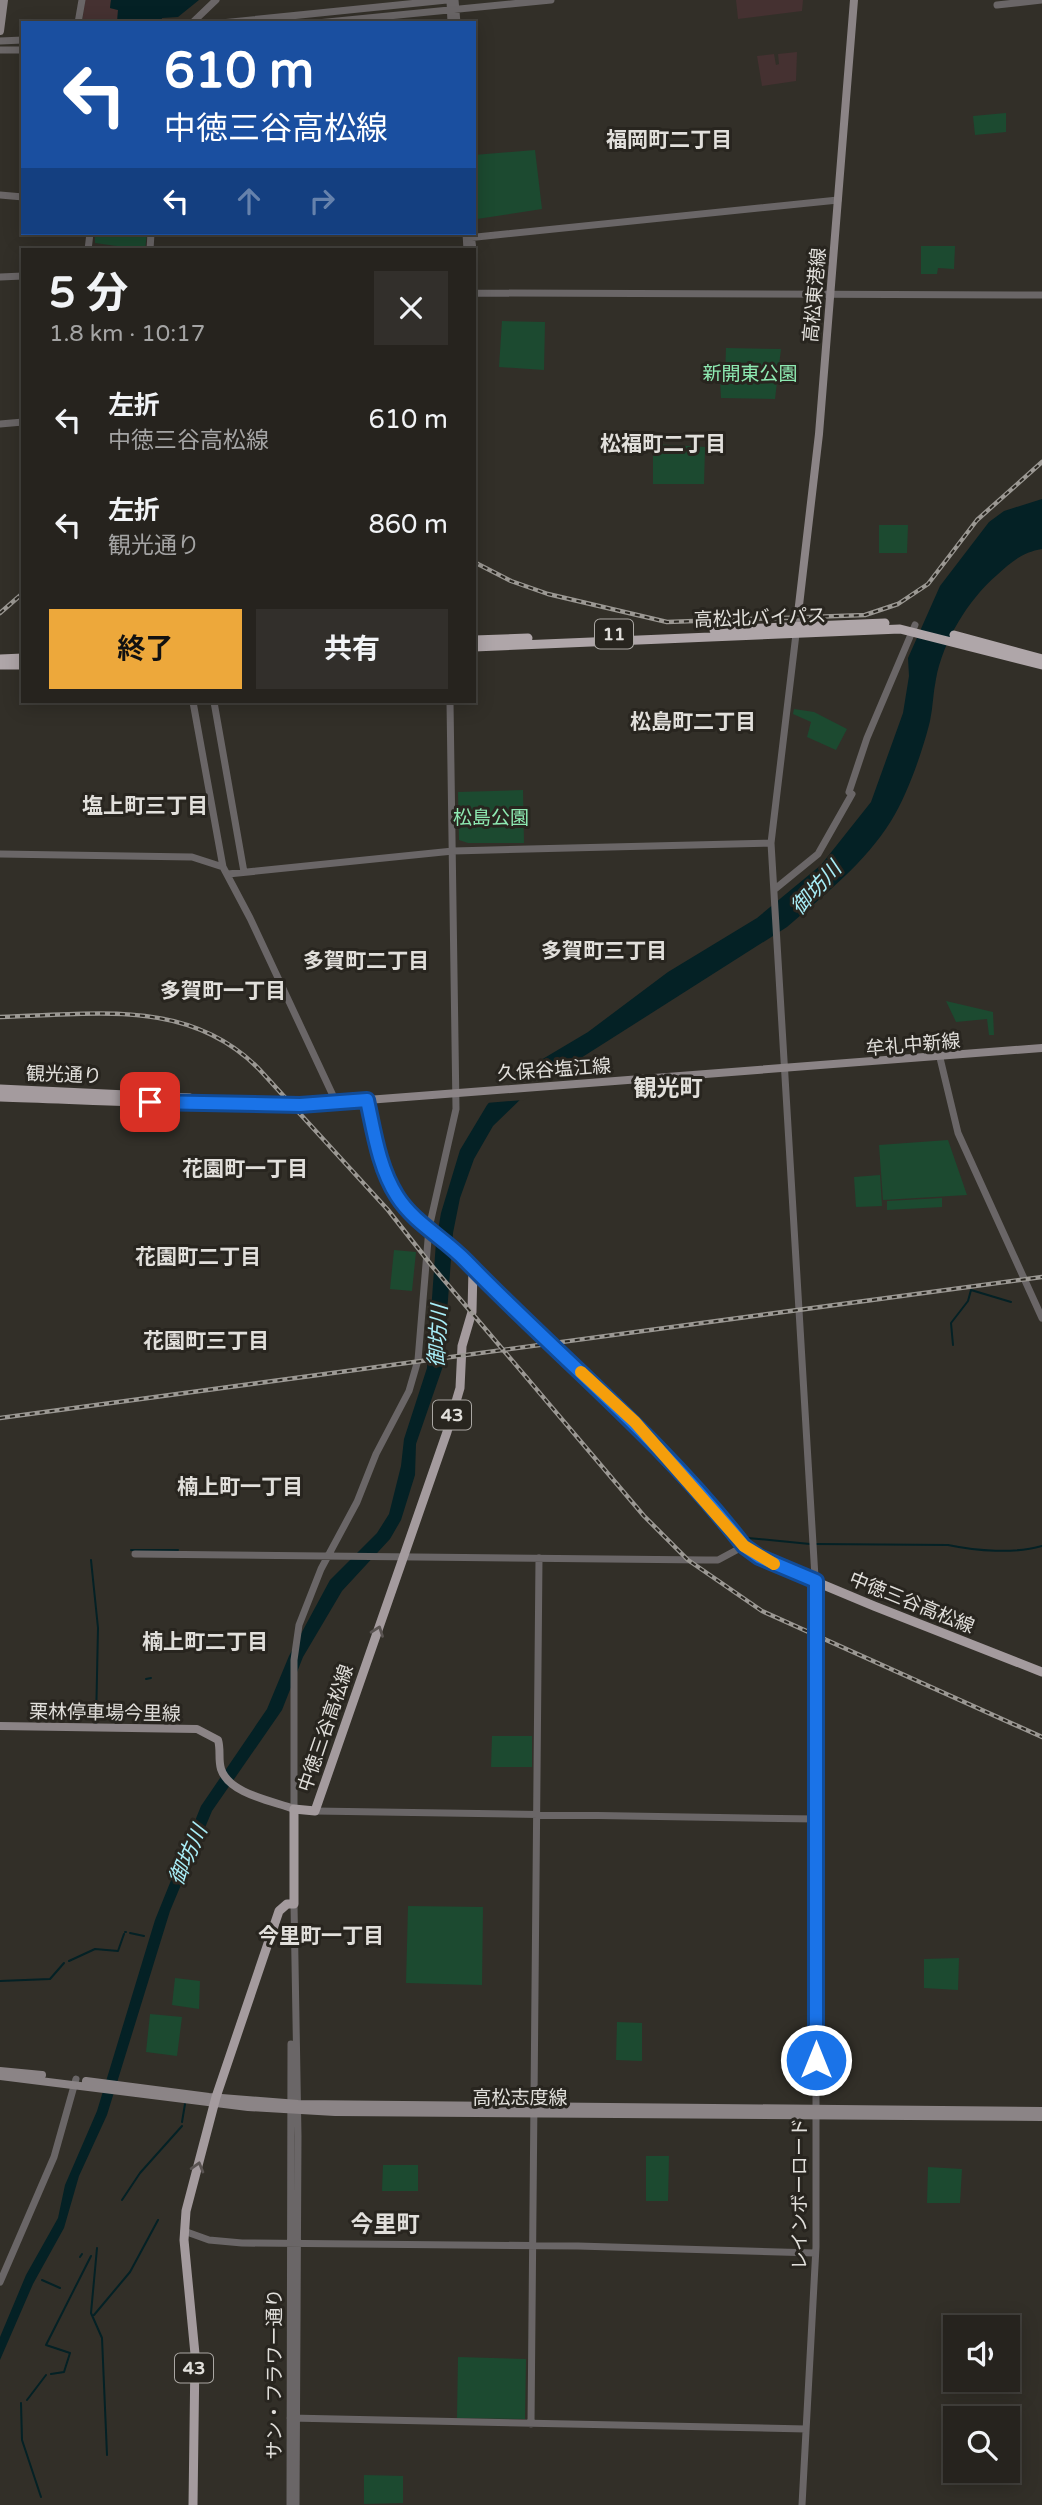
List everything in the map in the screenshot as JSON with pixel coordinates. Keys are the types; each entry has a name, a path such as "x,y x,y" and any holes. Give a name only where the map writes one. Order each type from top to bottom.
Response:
{"highway":[{"name":"高松北バイパス","path":"476,647 892,623 1042,659"},
{"name":"高松北バイパス","path":"476,640 797,630"},
{"name":"高松北バイパス","path":"953,638 1042,665"},
{"path":"0,659 21,658"},
{"path":"0,665 21,665"}],"main road":[{"path":"0,32 4,0"},
{"name":"高松東港線","path":"797,630 819,434 854,0"},
{"name":"牟礼中新線","path":"786,1069 1042,1048"},
{"name":"久保谷塩江線","path":"367,1100 786,1069"},
{"name":"観光通り","path":"0,1089 251,1103"},
{"name":"観光通り","path":"0,1097 251,1103 367,1100"},
{"name":"中徳三谷高松線","path":"367,1100 388,1180 411,1214 453,1247 544,1339 635,1422 744,1546 759,1557 1042,1672"},
{"name":"中徳三谷高松線","path":"294,1904 294,1809 315,1811 405,1556 460,1388 462,1346 473,1304 473,1268"},
{"name":"栗林停車場今里線","path":"0,1727 197,1729 218,1740 223,1773 231,1783 260,1798 294,1809"},
{"name":"43","path":"193,2505 195,2354 184,2231 216,2100 279,1911 283,1906 294,1904"},
{"name":"高松志度線","path":"0,2071 75,2082"},
{"name":"高松志度線","path":"0,2076 294,2107 816,2112 1042,2111"},
{"name":"高松志度線","path":"816,2112 1042,2117"}],"street":[{"path":"78,21 82,0"},
{"path":"194,21 216,0"},
{"path":"241,21 450,0 454,21"},
{"path":"338,21 551,0"},
{"path":"997,5 1042,0"},
{"path":"0,41 21,40"},
{"path":"0,50 21,50"},
{"path":"0,195 21,197"},
{"path":"476,234 838,200"},
{"path":"0,277 21,276"},
{"path":"476,293 1042,296"},
{"path":"0,424 21,422"},
{"path":"775,889 818,854 850,793 867,738 916,629"},
{"name":"レインボーロード","path":"797,630 771,843 816,1581 816,2253 802,2505"},
{"path":"193,703 223,867 336,1102"},
{"path":"214,703 244,872"},
{"path":"294,1809 296,1641 311,1590 360,1496 376,1454 413,1381 418,1360 432,1230 456,1118 450,703"},
{"path":"228,874 453,851 771,843"},
{"path":"0,854 192,857 223,867"},
{"path":"940,1058 958,1133 1042,1318"},
{"path":"135,1554 706,1560 718,1559 744,1546"},
{"path":"531,2424 538,1558"},
{"path":"315,1811 816,1819"},
{"path":"293,2243 294,1904"},
{"path":"0,2282 54,2157 75,2082"},
{"path":"184,2231 224,2242 816,2253"},
{"name":"サン・フラワー通り","path":"293,2243 291,2306 296,2505"},
{"name":"サン・フラワー通り","path":"290,2505 293,2243"},
{"path":"293,2419 806,2429"}],"shaded area":[{"path":"85,0 111,0 110,8 118,10 117,21 82,21"},
{"path":"736,0 803,0 802,11 738,19"},
{"path":"797,52 796,81 762,86 757,56 774,54 776,65 779,64 778,54"}],"green space":[{"path":"1006,113 1006,132 975,135 973,116"},
{"path":"535,150 542,209 477,219 476,155"},
{"path":"95,235 147,235 145,248 95,243"},
{"path":"921,246 955,246 954,269 938,268 937,274 921,274"},
{"path":"502,321 545,322 544,370 499,367"},
{"name":"新開東公園","path":"726,348 781,349 775,399 721,398 720,378 725,378"},
{"path":"653,444 705,447 704,484 653,484"},
{"path":"879,525 908,525 907,553 879,553"},
{"path":"794,709 814,712 847,729 836,750 807,737 811,722 793,714"},
{"name":"松島公園","path":"523,790 524,843 468,843 459,840 458,792"},
{"path":"946,1001 993,1012 994,1035 989,1035 987,1019 956,1022"},
{"path":"948,1140 967,1195 883,1200 879,1145"},
{"path":"880,1175 882,1206 856,1207 854,1177"},
{"path":"942,1198 942,1207 887,1210 887,1201"},
{"path":"394,1250 416,1252 412,1291 390,1289"},
{"path":"492,1736 532,1736 532,1767 491,1767"},
{"path":"408,1906 483,1907 482,1985 406,1983"},
{"path":"959,1958 958,1990 924,1988 924,1959"},
{"path":"175,1978 200,1981 199,2009 172,2005"},
{"path":"150,2014 182,2017 177,2056 146,2052"},
{"path":"617,2022 642,2023 642,2061 616,2060"},
{"path":"646,2156 669,2156 668,2201 646,2201"},
{"path":"383,2165 418,2165 418,2191 382,2191"},
{"path":"928,2167 962,2169 960,2203 927,2203"},
{"path":"458,2357 526,2359 525,2419 457,2418"},
{"path":"364,2475 403,2476 403,2503 364,2504"}],"water":[{"path":"111,0 199,0 178,17 162,18 161,21 117,21 118,10 110,8"},
{"name":"御坊川","path":"1042,499 1042,549 1023,555 1002,570 976,596 958,622 939,665 930,721 914,772 897,811 869,850 843,878 787,927 529,1091 493,1126 474,1159 460,1198 453,1233 443,1366 416,1444 415,1475 401,1520 390,1539 342,1591 303,1657 282,1710 212,1811 170,1911 107,2115 79,2176 64,2228 33,2284 0,2360 0,2337 26,2275 58,2218 65,2185 97,2111 155,1920 201,1806 267,1709 289,1656 330,1580 377,1533 389,1514 401,1466 404,1439 427,1368 436,1242 441,1213 460,1150 487,1105 509,1079 588,1032 668,972 757,918 821,865 871,802 903,713 909,676 908,658 940,586 989,522 1004,511"}],"pier":[{"path":"563,1073 524,1100 486,1103 508,1077"}],"waterway":[{"path":"953,1345 951,1323 968,1301 971,1290 1011,1302"},
{"path":"748,1538 810,1544"},
{"path":"815,1544 948,1545 995,1551 1042,1546"},
{"path":"131,1550 178,1550"},
{"path":"91,1560 98,1628 96,1723"},
{"path":"146,1679 151,1678"},
{"path":"130,1933 144,1936"},
{"path":"69,1961 95,1949 118,1951 124,1934"},
{"path":"0,1981 50,1979 64,1963"},
{"path":"182,2122 185,2104"},
{"path":"122,2200 140,2173 182,2126"},
{"path":"94,2315 130,2272 158,2220"},
{"path":"97,2248 91,2313 102,2338 107,2455"},
{"path":"51,2374 64,2372 70,2353 46,2345 91,2256"},
{"path":"42,2280 60,2288"},
{"path":"27,2400 46,2375"},
{"path":"21,2403 22,2440 41,2497"}],"railway":[{"path":"476,563 511,581 548,594 667,622 865,615 898,604 928,584 977,520 1042,462"},
{"path":"0,613 21,595"},
{"path":"0,1017 138,1015 170,1020 202,1030 231,1046 259,1069 388,1210 432,1266 644,1516 688,1560 762,1611 1042,1737"},
{"path":"0,1418 1042,1277"}],"slow traffic":[{"path":"581,1372 635,1422 744,1546 774,1564"}],"district":[{"name":"福岡町二丁目","path":"669,140"},
{"name":"松福町二丁目","path":"663,444"},
{"name":"松島町二丁目","path":"693,722"},
{"name":"塩上町三丁目","path":"145,806"},
{"name":"多賀町三丁目","path":"604,951"},
{"name":"多賀町二丁目","path":"366,961"},
{"name":"多賀町一丁目","path":"223,991"},
{"name":"観光町","path":"668,1088"},
{"name":"花園町一丁目","path":"245,1169"},
{"name":"花園町二丁目","path":"198,1257"},
{"name":"花園町三丁目","path":"206,1341"},
{"name":"楠上町一丁目","path":"240,1487"},
{"name":"楠上町二丁目","path":"205,1642"},
{"name":"今里町一丁目","path":"321,1936"},
{"name":"今里町","path":"385,2224"}],"route":[{"path":"150,1102 300,1105 367,1100 388,1180 411,1214 447,1242 544,1339 611,1398 744,1546 771,1563 816,1581 816,2060"}]}
